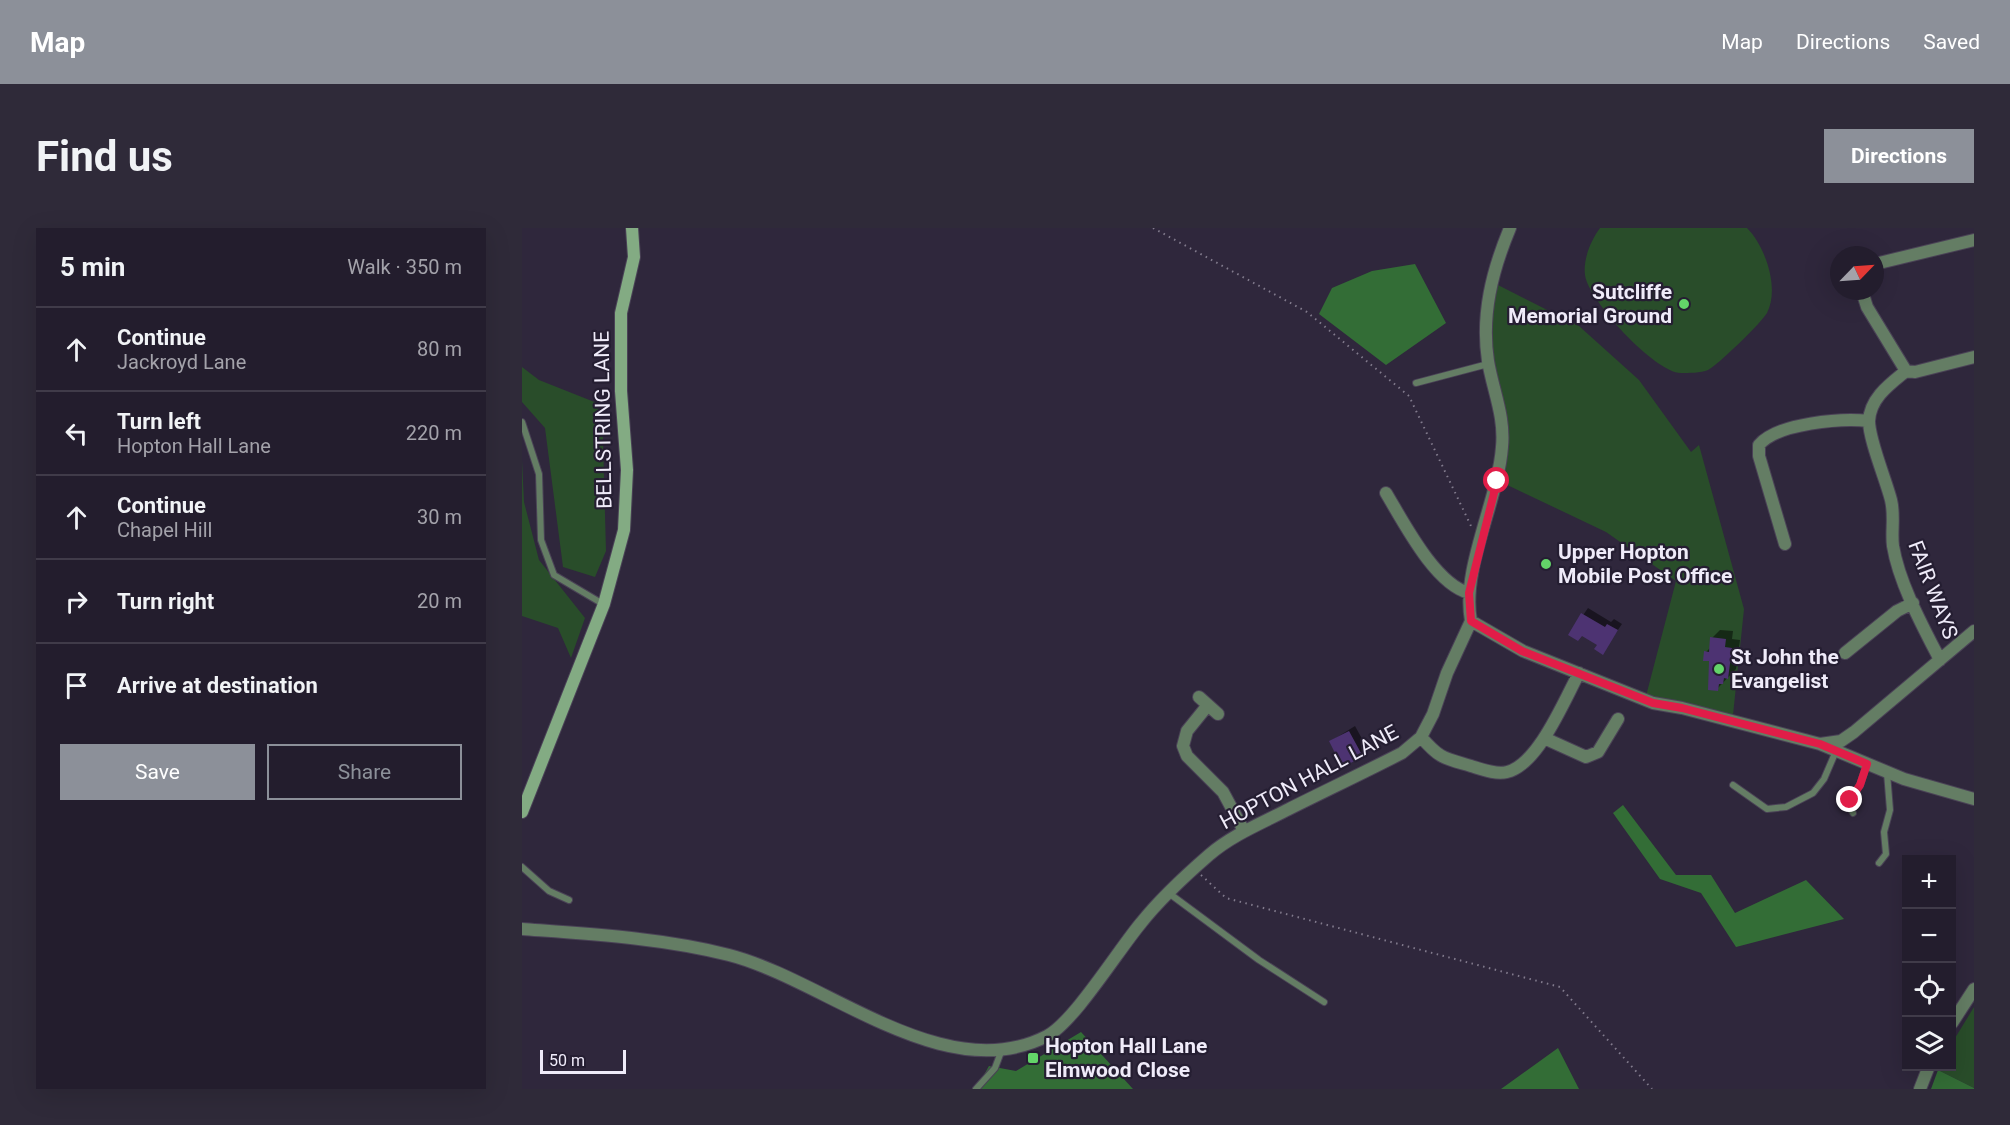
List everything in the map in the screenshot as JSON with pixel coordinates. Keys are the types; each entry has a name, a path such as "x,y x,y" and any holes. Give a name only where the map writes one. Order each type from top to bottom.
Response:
{"main road":[{"name":"BELLSTRING LANE","path":"522,812 604,604 624,530 627,470 621,391 621,313 634,257 632,228"}],"street":[{"path":"1510,228 1491,281 1485,337 1489,364 1501,410 1502,447 1469,593 1471,621 1522,651 1653,703 1682,708 1820,744 1887,772 1974,799"},
{"path":"1884,262 1974,240"},
{"path":"1865,300 1867,308 1906,370 1915,372 1974,357"},
{"path":"1785,544 1759,456 1759,445 1768,437 1826,420 1869,421 1875,402 1882,391 1906,370"},
{"name":"FAIR WAYS","path":"1869,421 1892,504 1895,557 1913,603 1940,660"},
{"path":"1386,493 1440,574 1454,588 1469,593"},
{"path":"1845,653 1897,611 1913,603"},
{"name":"HOPTON HALL LANE","path":"522,929 656,942 729,955 793,979 902,1032 960,1047 1001,1052 1050,1035 1064,1022 1143,920 1210,854 1244,831 1402,753 1421,737 1433,714 1447,673 1471,621"},
{"path":"1820,744 1841,741 1854,732 1974,631"},
{"path":"1421,737 1438,756 1488,771 1507,772 1526,761 1544,738 1579,673"},
{"path":"1209,705 1186,731 1183,746 1187,756 1223,792 1244,831"},
{"path":"1544,738 1586,757 1598,752 1618,719"},
{"path":"1956,1017 1974,989"},
{"path":"1920,1089 1927,1071"}],"lane":[{"path":"1416,383 1489,364"},
{"path":"522,422 539,474 541,540 554,575 604,604"},
{"path":"1733,785 1767,808 1786,807 1813,793 1824,779 1836,751"},
{"path":"1853,813 1850,800 1860,785 1867,764"},
{"path":"1879,863 1886,855 1884,832 1890,810 1887,772"},
{"path":"522,867 549,891 569,900"},
{"path":"1170,894 1260,960 1324,1002"},
{"path":"976,1089 995,1068 1001,1052"}],"path":[{"path":"1153,228 1306,312 1409,396 1480,545"},
{"path":"1195,869 1226,898 1560,987 1652,1089"}],"green space":[{"name":"Sutcliffe Memorial Ground","path":"1600,228 1747,228 1760,245 1769,268 1772,292 1767,313 1739,343 1708,370 1681,373 1670,370 1640,349 1624,333 1589,286 1585,275 1586,256"},
{"path":"1415,264 1446,323 1386,365 1319,314 1332,288 1372,271"},
{"path":"1494,283 1579,326 1639,380 1691,452 1699,445 1744,609 1733,715 1646,696 1676,581 1606,532 1501,482 1490,338"},
{"path":"522,367 539,380 602,405 606,551 595,577 563,567 545,428 522,402"},
{"path":"522,460 524,502 539,560 585,618 571,658 558,628 522,616"},
{"path":"1623,805 1676,875 1711,875 1735,913 1806,880 1844,919 1736,947 1701,893 1660,879 1613,813"},
{"path":"1974,1007 1974,1088 1940,1071 1956,1071 1956,1036"},
{"path":"1081,1032 1133,1089 976,1089 989,1066 1016,1071"},
{"path":"1558,1048 1579,1089 1501,1089"},
{"path":"1938,1071 1974,1088 1974,1089 1931,1089"}],"building":[{"path":"1581,613 1605,627 1607,624 1618,630 1603,655 1594,649 1597,645 1582,636 1578,641 1568,635"},
{"name":"St John the Evangelist","path":"1710,637 1726,639 1725,647 1732,648 1728,679 1724,678 1723,684 1719,684 1718,691 1708,690 1709,661 1703,661 1704,651 1709,652"},
{"path":"1349,731 1361,753 1357,755 1359,759 1342,767 1329,741"}],"place":[{"name":"Sutcliffe Memorial Ground","path":"1684,304"},
{"name":"Upper Hopton Mobile Post Office","path":"1546,564"},
{"name":"St John the Evangelist","path":"1719,669"},
{"name":"Hopton Hall Lane Elmwood Close","path":"1033,1058"}],"route":[{"path":"1497,481 1469,593 1468,605 1471,621 1522,651 1653,703 1682,708 1820,744 1867,764 1860,785 1850,800"}]}
